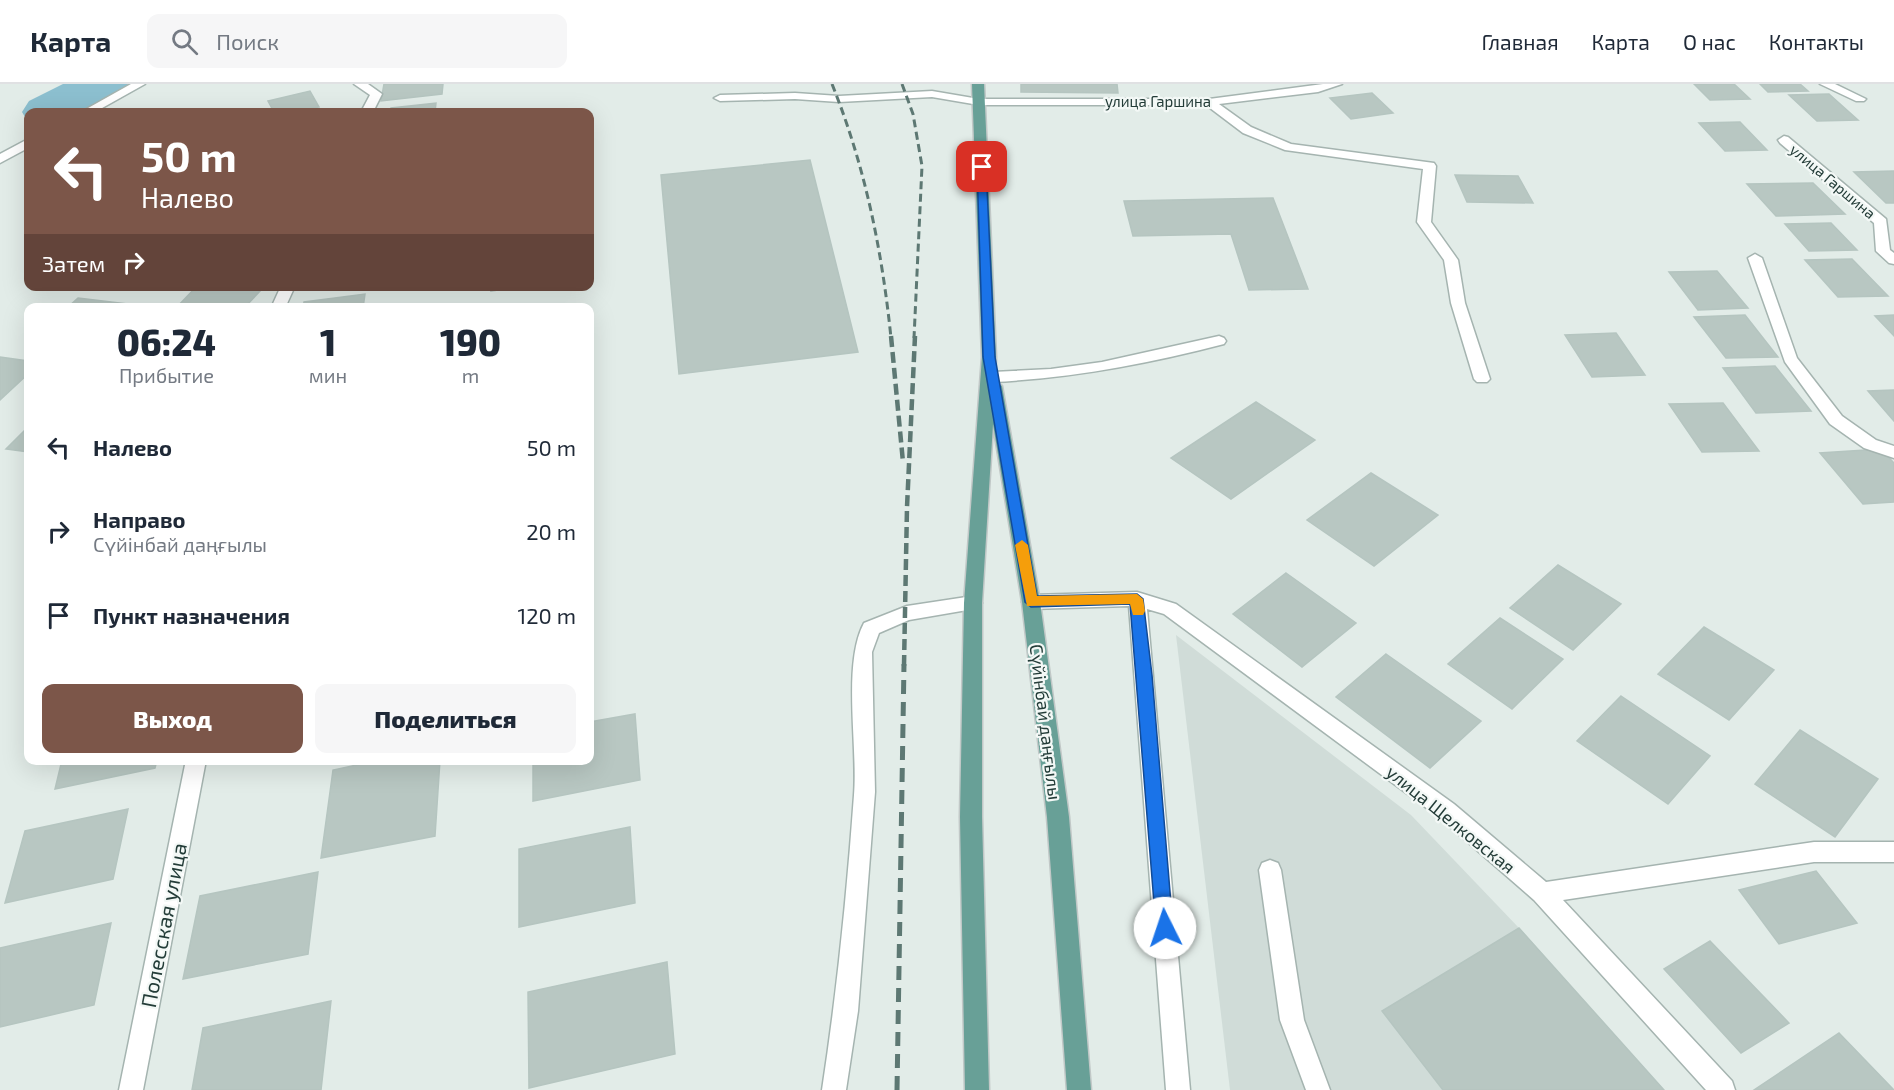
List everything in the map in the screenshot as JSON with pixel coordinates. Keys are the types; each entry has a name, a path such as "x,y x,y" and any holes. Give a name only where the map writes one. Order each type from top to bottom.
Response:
{"main road":[{"name":"Сүйінбай даңғылы","path":"977,1090 971,817 973,603 989,357 978,84"},
{"name":"Сүйінбай даңғылы","path":"989,357 1031,602 1058,817 1079,1090"}],"street":[{"path":"94,108 139,84"},
{"path":"360,84 376,94 369,108"},
{"name":"улица Гаршина","path":"720,98 795,96 839,99 932,94 979,102 1209,102 1318,89 1336,84"},
{"path":"1826,84 1860,99"},
{"path":"1209,102 1247,130 1289,147 1430,166 1425,222 1451,260 1458,303 1482,379"},
{"name":"улица Гаршина","path":"1784,140 1887,222 1883,251 1894,260"},
{"path":"0,159 24,145"},
{"path":"1755,258 1790,359 1836,420 1870,444 1894,452"},
{"path":"993,377 1051,375 1102,367 1219,341"},
{"path":"1137,599 1178,1090"},
{"name":"улица Щелковская","path":"1031,602 1137,599 1170,609 1447,811 1542,893 1723,1090"},
{"path":"834,1090 846,1011 865,792 862,652 871,628 907,613 973,603"},
{"name":"Полесская улица","path":"131,1090 195,765"},
{"path":"1542,893 1814,852 1894,852"},
{"path":"1270,870 1292,1020 1318,1090"}],"shaded area":[{"path":"1176,635 1411,815 1519,928 1664,1090 1230,1090"}],"building":[{"path":"384,84 443,84 442,94 381,101"},
{"path":"1021,84 1117,84 1118,93 1021,92"},
{"path":"1694,84 1734,84 1750,99 1710,100"},
{"path":"1760,84 1800,84 1808,91 1768,92"},
{"path":"310,91 319,107 272,108 268,101"},
{"path":"1372,93 1393,113 1351,119 1330,98"},
{"path":"1829,94 1858,120 1817,121 1789,95"},
{"path":"436,103 435,108 391,108"},
{"path":"1740,122 1767,150 1725,151 1699,123"},
{"path":"810,160 858,352 679,374 661,175"},
{"path":"1894,171 1894,203 1886,203 1854,172"},
{"path":"1455,175 1518,176 1533,203 1467,202"},
{"path":"1813,183 1845,214 1776,216 1747,184"},
{"path":"1273,198 1308,289 1249,290 1231,234 1133,236 1124,201"},
{"path":"1831,223 1857,250 1809,251 1785,224"},
{"path":"1852,259 1888,296 1838,297 1805,260"},
{"path":"1717,271 1748,308 1698,310 1669,272"},
{"path":"192,291 260,291 249,303 181,303"},
{"path":"365,294 364,303 304,302"},
{"path":"78,298 120,303 72,303"},
{"path":"1745,315 1778,357 1726,358 1694,317"},
{"path":"1894,315 1894,336 1875,316"},
{"path":"1616,333 1645,375 1592,377 1565,335"},
{"path":"0,357 24,360 24,378 0,400"},
{"path":"1775,366 1811,411 1756,413 1723,368"},
{"path":"1894,390 1894,421 1868,391"},
{"path":"1256,402 1315,440 1231,499 1171,458"},
{"path":"1723,403 1759,451 1702,452 1669,404"},
{"path":"24,431 24,451 6,449"},
{"path":"1881,449 1894,463 1894,502 1863,504 1820,453"},
{"path":"1371,473 1438,515 1374,566 1307,520"},
{"path":"1558,565 1621,604 1573,650 1510,608"},
{"path":"1286,573 1356,623 1302,667 1233,614"},
{"path":"1500,618 1563,659 1512,709 1448,664"},
{"path":"1704,627 1774,670 1729,720 1658,674"},
{"path":"1386,654 1481,721 1430,768 1336,697"},
{"path":"1621,696 1710,756 1668,804 1577,741"},
{"path":"635,714 640,780 533,801 533,765 594,765 594,721"},
{"path":"1800,730 1878,779 1835,837 1755,784"},
{"path":"61,765 156,765 155,768 55,789"},
{"path":"356,765 440,765 435,836 321,858 333,770"},
{"path":"128,809 113,879 5,903 25,831"},
{"path":"630,827 635,903 519,927 519,849"},
{"path":"1816,871 1857,923 1779,944 1739,890"},
{"path":"318,872 308,954 183,979 200,896"},
{"path":"111,923 94,1005 0,1027 0,948"},
{"path":"1519,928 1664,1090 1443,1090 1382,1011"},
{"path":"1710,941 1789,1023 1741,1053 1664,969"},
{"path":"667,962 675,1054 529,1088 528,992"},
{"path":"331,1001 321,1090 192,1090 203,1028"},
{"path":"1839,1033 1894,1090 1754,1090"}],"waterway":[{"path":"56,108 103,84"}],"railway":[{"path":"832,84 863,177 883,273 891,338"},
{"path":"902,84 913,114 922,166 914,338"},
{"path":"891,336 903,462"},
{"path":"904,666 907,507 915,336"},
{"path":"897,1090 904,664"}],"slow traffic":[{"path":"1022,545 1031,602 1137,599 1138,611"}],"route":[{"path":"982,167 989,357 1031,602 1137,599 1165,928"}]}
